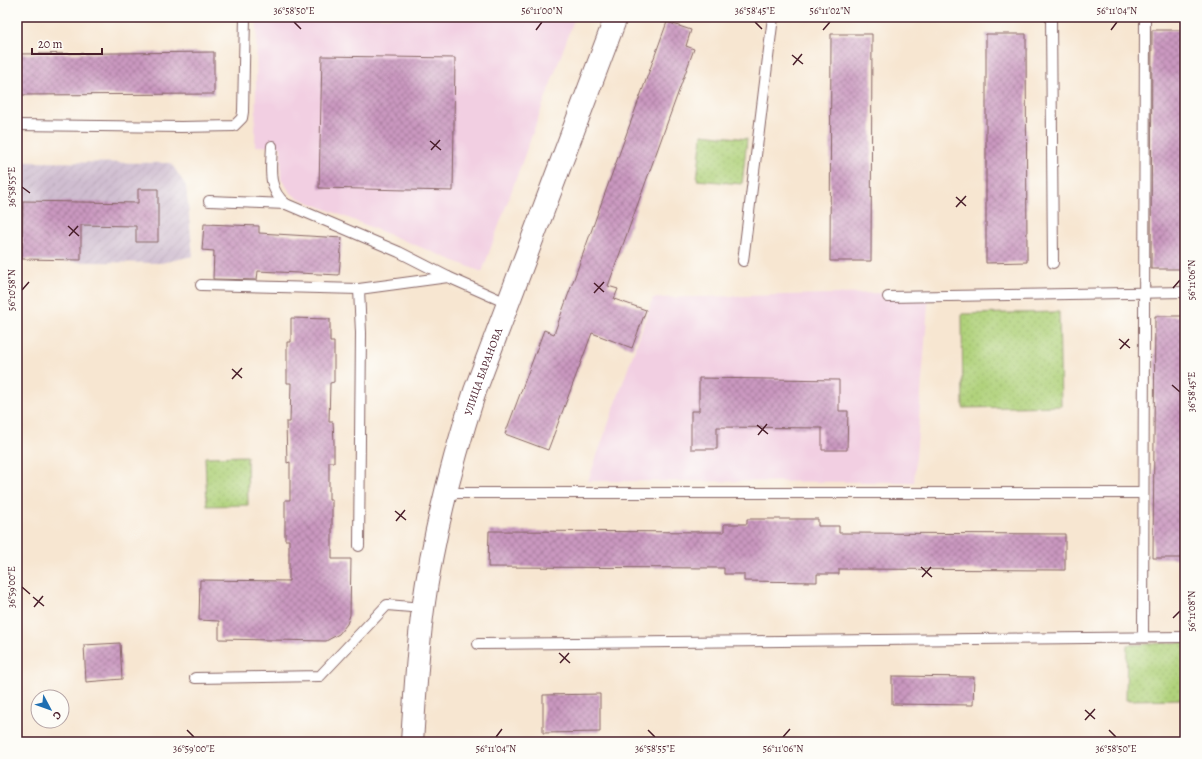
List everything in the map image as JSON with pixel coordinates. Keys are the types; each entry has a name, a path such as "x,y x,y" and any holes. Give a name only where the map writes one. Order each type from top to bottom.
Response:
{"street":[{"name":"УЛИЦА БАРАНОВА","path":"412,742 423,608 434,548 459,441 471,405 616,17"}],"lane":[{"path":"17,125 180,128 234,126 242,118 243,112 245,17"},
{"path":"743,262 773,17"},
{"path":"1051,17 1052,263"},
{"path":"1143,636 1145,17"},
{"path":"272,146 271,181 277,196 286,204 399,252 448,277 509,304"},
{"path":"209,201 286,204"},
{"path":"201,285 359,288 448,277"},
{"path":"359,288 361,334 359,546"},
{"path":"888,296 1144,291 1185,292"},
{"path":"446,493 1143,494"},
{"path":"196,678 320,676 387,605 423,608"},
{"path":"478,644 1143,636 1185,637"}],"shaded area":[{"path":"257,17 575,17 482,272 296,197 290,192 281,178 281,147 255,146"},
{"path":"17,162 171,163 186,186 193,256 161,263 32,261 34,255 17,231"},
{"path":"929,292 914,482 588,481 653,298"}],"green space":[{"path":"702,134 747,139 742,184 697,180"},
{"path":"1059,312 1061,406 963,408 962,314"},
{"path":"247,456 248,505 207,506 205,457"},
{"path":"1185,642 1185,699 1126,700 1127,645"}],"building":[{"path":"667,22 691,30 686,46 694,49 608,286 618,289 614,299 646,310 632,348 592,333 548,450 505,434 544,330 554,334"},
{"path":"1152,30 1185,30 1185,269 1151,269"},
{"path":"831,34 872,34 871,261 830,261"},
{"path":"986,34 1026,34 1027,262 986,263"},
{"path":"214,52 214,94 17,95 17,54"},
{"path":"322,56 455,58 453,191 319,188"},
{"path":"138,189 158,189 158,242 136,242 136,226 81,225 81,260 22,259 23,201 138,203"},
{"path":"204,224 259,226 259,233 342,238 339,275 258,271 257,280 213,279 214,251 202,250"},
{"path":"1155,316 1185,316 1185,558 1153,558"},
{"path":"291,318 330,319 330,342 334,342 334,382 330,383 329,422 333,422 334,442 334,462 329,462 329,500 332,500 332,559 351,559 350,615 347,624 339,634 326,641 219,639 219,621 199,620 200,580 289,581 289,540 285,540 285,500 290,500 290,462 287,463 286,422 290,422 291,383 287,383 287,342 291,342"},
{"path":"699,378 839,380 839,411 848,411 847,450 822,450 822,428 717,427 717,449 691,449 691,411 699,411"},
{"path":"747,519 818,519 818,526 839,526 839,533 1065,534 1065,570 839,569 839,574 817,574 817,582 744,581 744,574 724,574 724,568 488,567 489,531 724,532 724,524 747,524"},
{"path":"120,643 122,679 86,682 84,645"},
{"path":"892,676 974,677 973,705 892,704"},
{"path":"600,694 600,732 543,733 543,695"}]}
